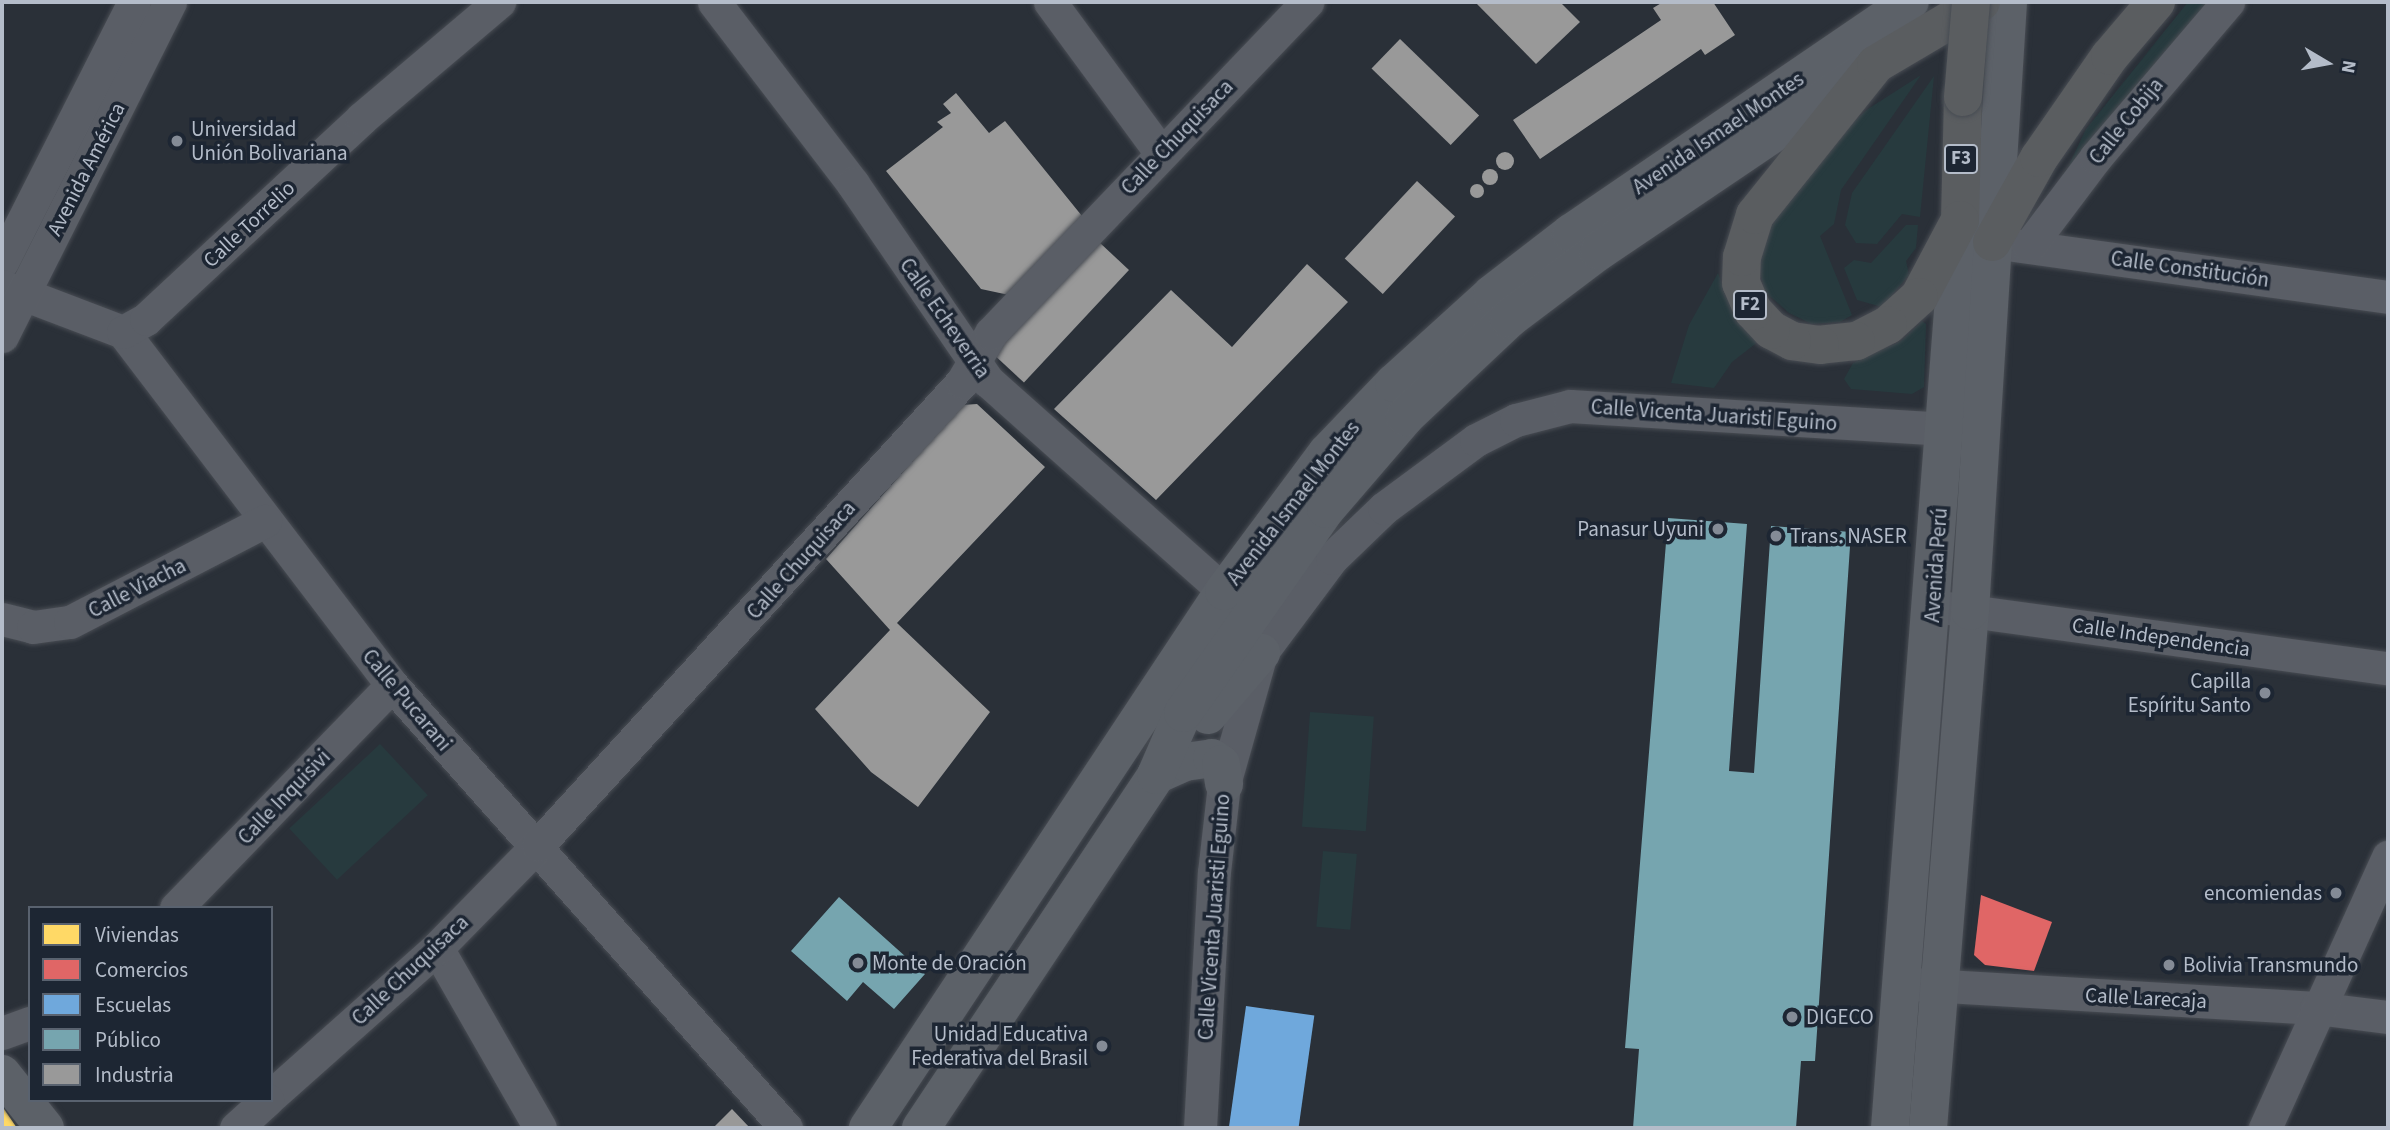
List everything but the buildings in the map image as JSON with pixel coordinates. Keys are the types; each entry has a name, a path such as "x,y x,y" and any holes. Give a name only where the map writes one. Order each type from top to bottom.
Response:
{"highway":[{"name":"Avenida Perú","path":"1960,220 1963,97 1971,2"},
{"name":"F2","path":"1960,220 1919,297 1903,315 1872,335 1840,345 1792,341 1771,330 1753,311 1741,283 1742,257 1755,215 1876,64 1981,2"},
{"path":"2011,244 2039,158 2110,56 2156,2"}],"main road":[{"name":"Avenida Ismael Montes","path":"868,1128 1224,591 1327,453 1394,383 1492,294 1571,233 1910,2"},
{"name":"Avenida Perú","path":"1964,430 2011,244 2003,75 2008,2"},
{"name":"Avenida Ismael Montes","path":"921,1128 1156,775 1183,713 1326,509 1405,417 1509,319 1599,251 1876,64"},
{"name":"Avenida Perú","path":"1928,1128 1942,986 1952,609 1964,430 1960,220"},
{"name":"Avenida Perú","path":"1890,1128 1903,984 1952,609"},
{"path":"1156,775 1262,653"},
{"path":"1119,751 1156,775"},
{"path":"1156,775 1185,762 1212,758 1221,764 1224,785"},
{"path":"2,1074 45,1128"}],"street":[{"name":"Avenida América","path":"2,262 134,2"},
{"name":"Avenida América","path":"2,336 12,290 170,2"},
{"name":"Calle Torrelio","path":"123,332 146,319 362,118 499,2"},
{"name":"Calle Echeverria","path":"714,2 853,184 988,381 1224,591"},
{"path":"1050,2 1161,153"},
{"name":"Calle Chuquisaca","path":"273,1095 437,948 538,845 953,393 991,333 1307,2"},
{"name":"Calle Cobija","path":"2011,244 2096,157 2228,2"},
{"name":"Calle Constitución","path":"2011,244 2388,297"},
{"path":"12,290 123,332"},
{"name":"Calle Pucarani","path":"123,332 392,685 523,834 538,845 786,1128"},
{"name":"Calle Vicenta Juaristi Eguino","path":"1200,1128 1214,872 1224,785 1262,653 1332,558 1384,508 1476,440 1541,412 1607,406 1964,430"},
{"name":"Calle Viacha","path":"2,620 33,627 69,622 265,521"},
{"name":"Calle Independencia","path":"1952,609 2388,668"},
{"name":"Calle Inquisivi","path":"178,906 392,685"},
{"path":"2265,1128 2316,1008 2388,857"},
{"path":"437,948 540,1128"},
{"name":"Calle Larecaja","path":"1903,984 2316,1008 2388,1017"},
{"path":"2,1033 28,1024"},
{"path":"236,1128 265,1102"}],"green space":[{"path":"2188,2 2210,2 2060,184 2086,129"},
{"path":"1921,75 1841,190 1834,224 1820,236 1852,315 1840,322 1812,324 1789,313 1764,291 1759,263 1769,229 1821,150 1868,109"},
{"path":"1934,76 1920,217 1902,214 1877,244 1856,243 1845,225 1852,193"},
{"path":"1906,225 1918,225 1916,248 1906,261 1909,275 1882,307 1857,300 1844,268 1854,260 1871,263"},
{"path":"1718,273 1731,308 1759,341 1732,362 1714,388 1671,383 1689,325"},
{"path":"1922,321 1926,324 1924,387 1912,394 1851,389 1844,379 1853,363 1901,341"},
{"path":"1310,712 1374,716 1366,831 1302,827"},
{"path":"380,744 428,795 337,880 289,829"},
{"path":"1323,851 1357,854 1350,930 1316,927"}],"place":[{"name":"Universidad Unión Bolivariana","path":"177,141"},
{"name":"Panasur Uyuni","path":"1718,529"},
{"name":"Trans. NASER","path":"1776,536"},
{"name":"Capilla Espíritu Santo","path":"2265,693"},
{"name":"encomiendas","path":"2336,893"},
{"name":"Monte de Oración","path":"858,963"},
{"name":"Bolivia Transmundo","path":"2169,965"},
{"name":"DIGECO","path":"1792,1017"},
{"name":"Unidad Educativa Federativa del Brasil","path":"1102,1046"}]}
